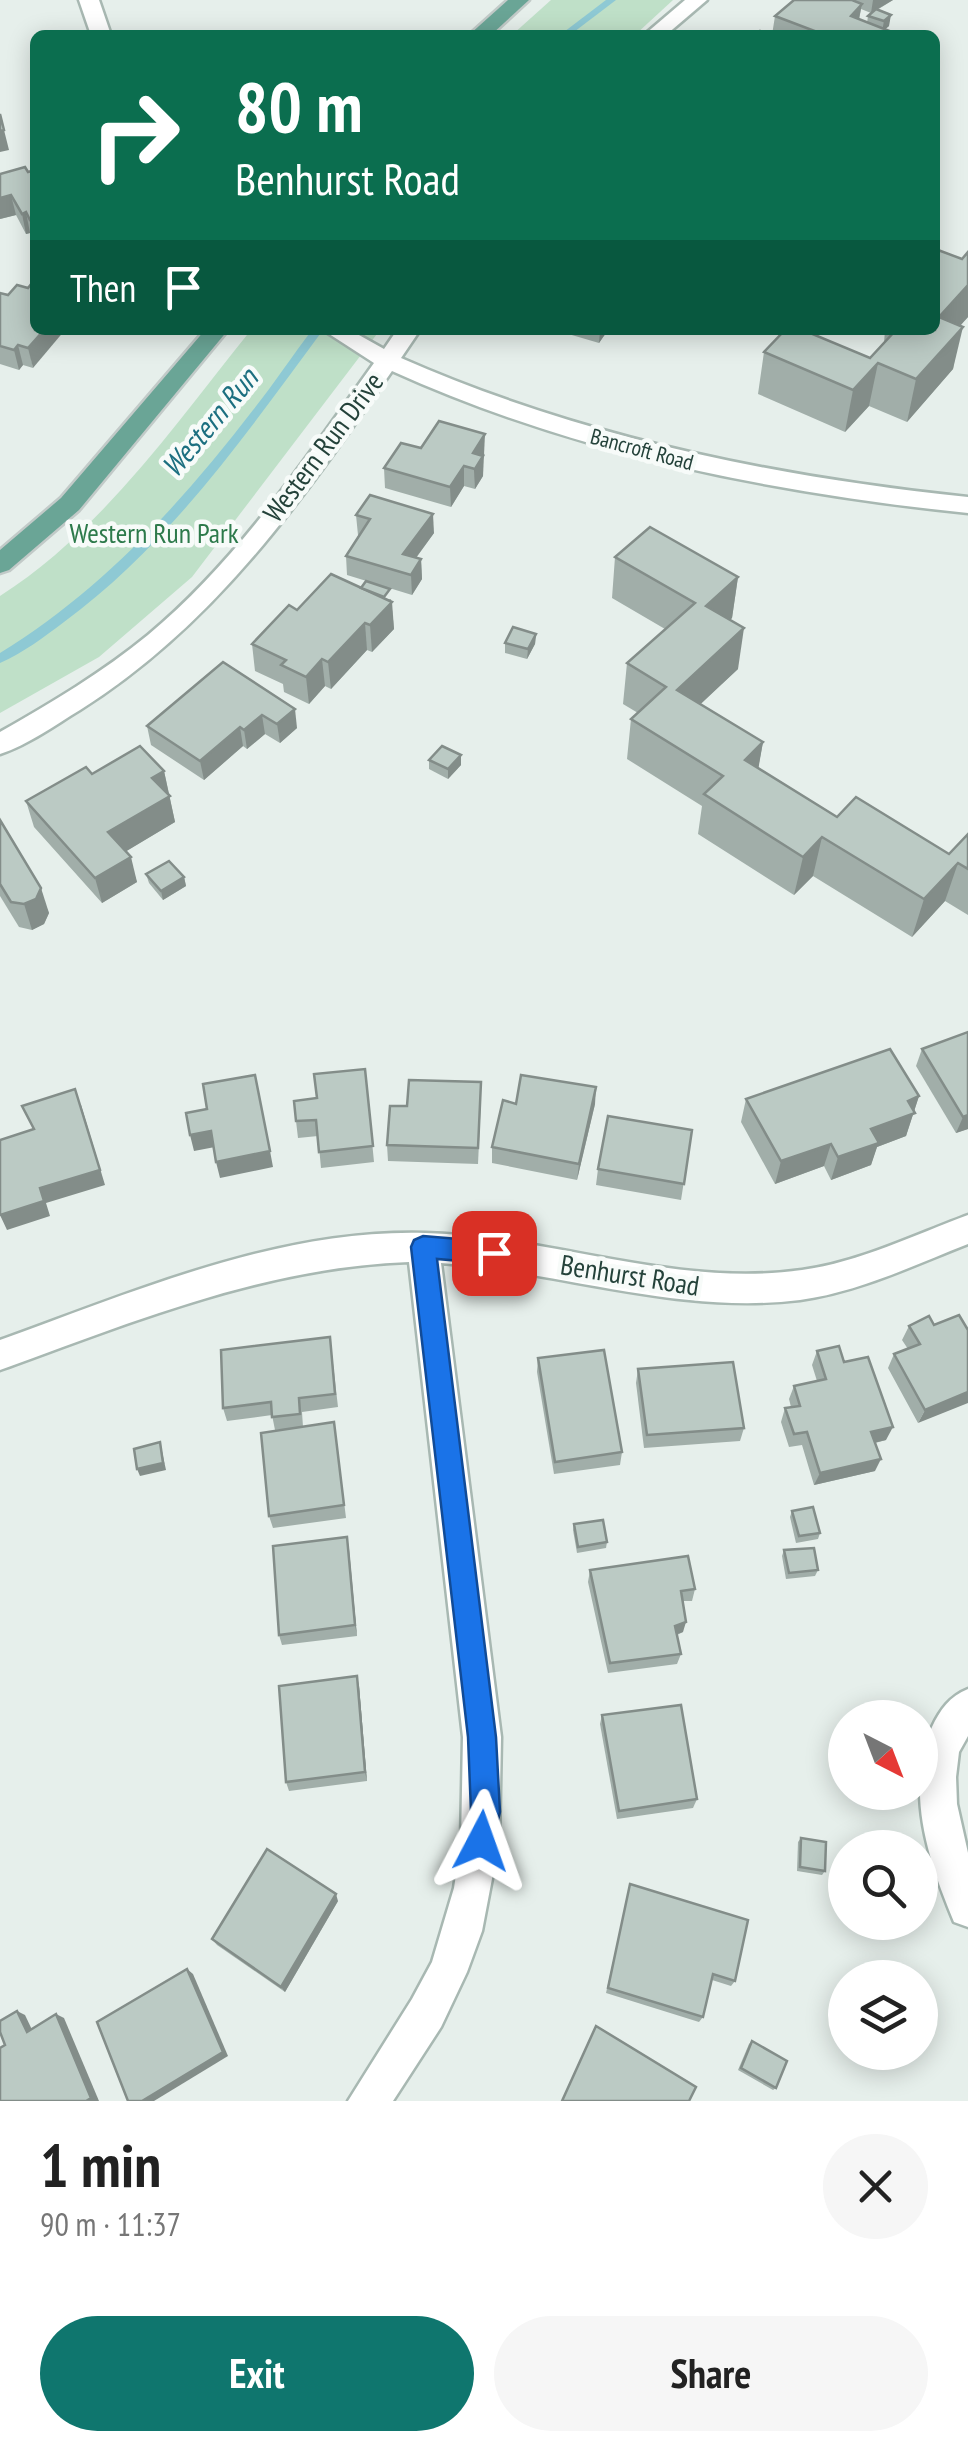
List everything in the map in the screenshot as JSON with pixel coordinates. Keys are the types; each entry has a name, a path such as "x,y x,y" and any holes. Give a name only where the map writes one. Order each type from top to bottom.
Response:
{"main road":[{"path":"485,30 519,0"},
{"path":"0,564 70,504 213,335"}],"street":[{"path":"89,0 99,30"},
{"path":"660,30 696,0"},
{"name":"Bancroft Road","path":"343,335 388,360 558,426 691,462 787,482 968,505"},
{"name":"Western Run Drive","path":"0,744 104,681 159,640 203,599 244,555 406,335"},
{"name":"Benhurst Road","path":"0,1355 160,1298 277,1263 423,1247 494,1253 670,1284 723,1288 802,1285 866,1270 968,1229"},
{"path":"368,2101 413,2041 450,1973 473,1900 486,1812 482,1737 423,1247"},
{"path":"968,1707 937,1752 938,1803 968,1908"}],"green space":[{"path":"551,0 673,0 640,30 518,30"},
{"name":"Western Run Park","path":"247,335 376,335 192,577 99,657 0,713 0,596 72,540 166,438"}],"building":[{"path":"794,0 852,0 862,4 851,16 887,30 812,30 775,16"},
{"path":"876,9 891,15 884,21 868,16"},
{"path":"25,167 30,171 30,220 11,195 0,198 0,174"},
{"path":"940,251 962,259 968,252 968,285 940,316"},
{"path":"17,285 30,286 30,335 40,335 28,348 0,346 0,293 8,295"},
{"path":"940,317 963,327 916,379 878,363 853,390 764,352 780,335 815,335 870,358 891,335 940,335"},
{"path":"439,421 485,434 473,453 483,456 475,469 464,466 450,487 384,468 401,443 421,448"},
{"path":"370,495 433,514 403,554 421,559 411,575 346,556 370,519 356,515"},
{"path":"650,527 738,577 706,606 744,628 677,690 763,742 745,760 837,817 856,797 949,854 968,834 968,869 958,863 924,899 822,837 803,857 704,794 723,776 631,719 666,687 627,663 695,603 615,557"},
{"path":"331,574 392,602 370,625 365,623 328,662 322,659 306,677 281,665 286,660 252,644 289,605 297,610"},
{"path":"366,581 390,589 384,597 361,588"},
{"path":"513,627 536,634 528,649 505,643"},
{"path":"223,662 295,709 277,724 262,715 244,730 240,727 200,761 147,726"},
{"path":"140,746 164,771 152,778 170,796 108,832 131,857 95,878 26,801 86,767 92,774"},
{"path":"442,746 461,755 448,769 429,760"},
{"path":"0,820 41,888 36,899 24,904 11,902 0,884"},
{"path":"169,861 184,877 161,891 146,874"},
{"path":"968,1032 968,1115 963,1117 922,1049"},
{"path":"890,1049 919,1096 908,1101 915,1113 871,1129 879,1143 838,1157 831,1144 781,1161 746,1099"},
{"path":"365,1069 373,1146 319,1152 316,1120 296,1121 294,1101 317,1098 314,1074"},
{"path":"255,1075 270,1151 216,1162 211,1131 190,1135 186,1113 207,1109 203,1084"},
{"path":"521,1075 596,1087 579,1164 492,1147 503,1100 516,1104"},
{"path":"409,1080 481,1082 478,1148 387,1145 390,1106 407,1106"},
{"path":"75,1089 100,1170 40,1188 44,1201 0,1215 0,1140 34,1129 22,1106"},
{"path":"608,1116 692,1130 684,1184 598,1169"},
{"path":"959,1315 968,1330 968,1392 925,1410 894,1354 920,1344 909,1326 929,1316 934,1325"},
{"path":"330,1337 335,1394 299,1398 300,1414 272,1417 271,1402 223,1408 221,1350"},
{"path":"839,1346 844,1362 868,1357 893,1427 871,1432 881,1459 820,1473 807,1432 794,1434 785,1408 800,1406 794,1386 826,1379 817,1351"},
{"path":"604,1350 622,1452 555,1462 538,1358"},
{"path":"733,1362 744,1428 647,1435 638,1369"},
{"path":"334,1422 344,1505 269,1516 261,1433"},
{"path":"160,1442 163,1463 137,1469 134,1449"},
{"path":"813,1507 820,1533 799,1536 792,1511"},
{"path":"603,1520 607,1542 578,1547 574,1524"},
{"path":"347,1537 355,1625 279,1635 273,1546"},
{"path":"814,1548 818,1570 789,1573 784,1550"},
{"path":"688,1556 695,1589 681,1591 686,1622 675,1626 681,1654 610,1663 590,1570"},
{"path":"357,1676 365,1772 286,1782 279,1686"},
{"path":"681,1705 697,1799 619,1811 602,1715"},
{"path":"801,1838 826,1842 825,1871 800,1867"},
{"path":"267,1849 336,1894 281,1987 212,1939"},
{"path":"630,1884 748,1920 735,1981 713,1974 703,2017 608,1988"},
{"path":"187,1969 223,2052 142,2101 128,2101 97,2022"},
{"path":"17,2011 27,2032 56,2014 91,2098 0,2101 0,2048 5,2045 0,2021"},
{"path":"596,2026 696,2087 689,2101 562,2101"},
{"path":"752,2041 787,2061 776,2088 741,2068"}],"waterway":[{"name":"Western Run","path":"571,30 612,0"},
{"name":"Western Run","path":"0,659 73,610 139,550 227,451 314,335"}],"route":[{"path":"481,1841 486,1812 482,1737 423,1247 494,1253"}]}
